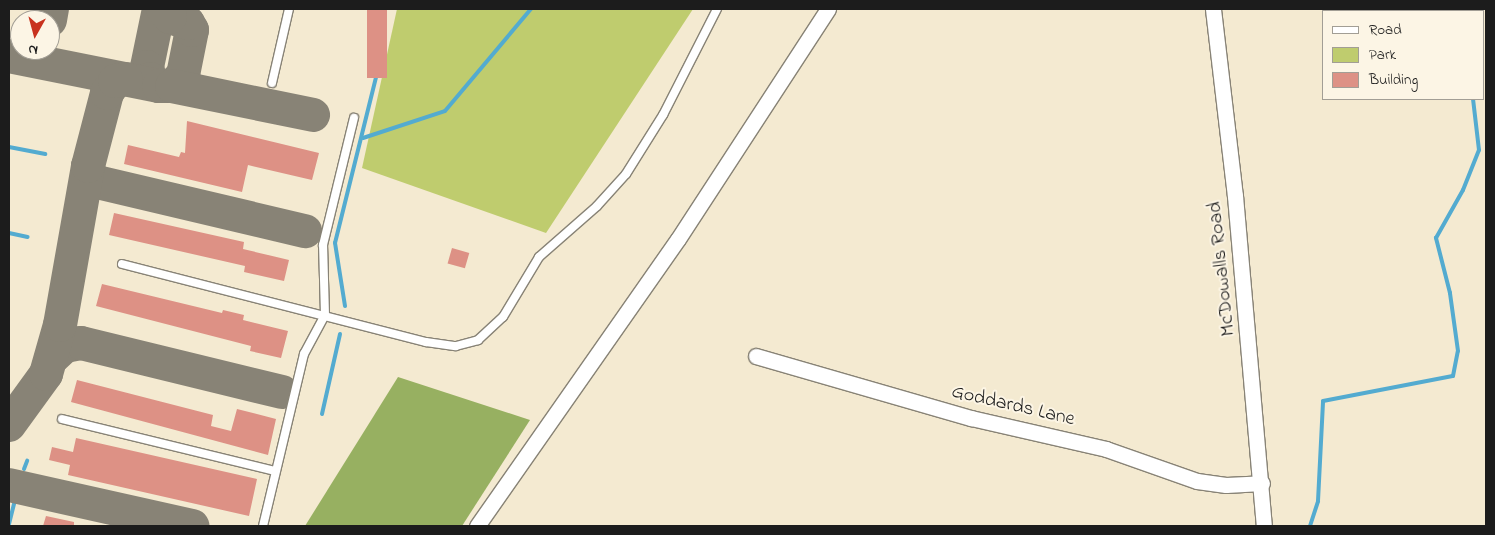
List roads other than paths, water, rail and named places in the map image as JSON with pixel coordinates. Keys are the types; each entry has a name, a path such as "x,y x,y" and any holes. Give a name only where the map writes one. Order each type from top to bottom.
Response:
{"street":[{"path":"477,526 678,239 828,9"},
{"name":"McDowalls Road","path":"1212,9 1236,196 1262,483 1264,526"},
{"name":"Goddards Lane","path":"756,356 971,418 1106,449 1197,481 1226,485 1262,483"}],"lane":[{"path":"272,83 289,9"},
{"path":"122,264 443,345 467,344 487,334 503,317 539,257 597,206 626,174 663,115 717,9"},
{"path":"263,526 304,354 325,315 324,245 354,118"},
{"path":"62,419 275,471"}],"waterway":[{"path":"363,138 445,111 531,9"},
{"path":"345,306 335,243 378,69"},
{"path":"1310,526 1318,501 1323,401 1453,376 1458,351 1450,293 1436,238 1463,190 1479,150 1473,100"},
{"path":"9,147 45,154"},
{"path":"9,233 28,237"},
{"path":"322,414 340,334"},
{"path":"24,469 27,461"},
{"path":"9,524 15,500"}]}
